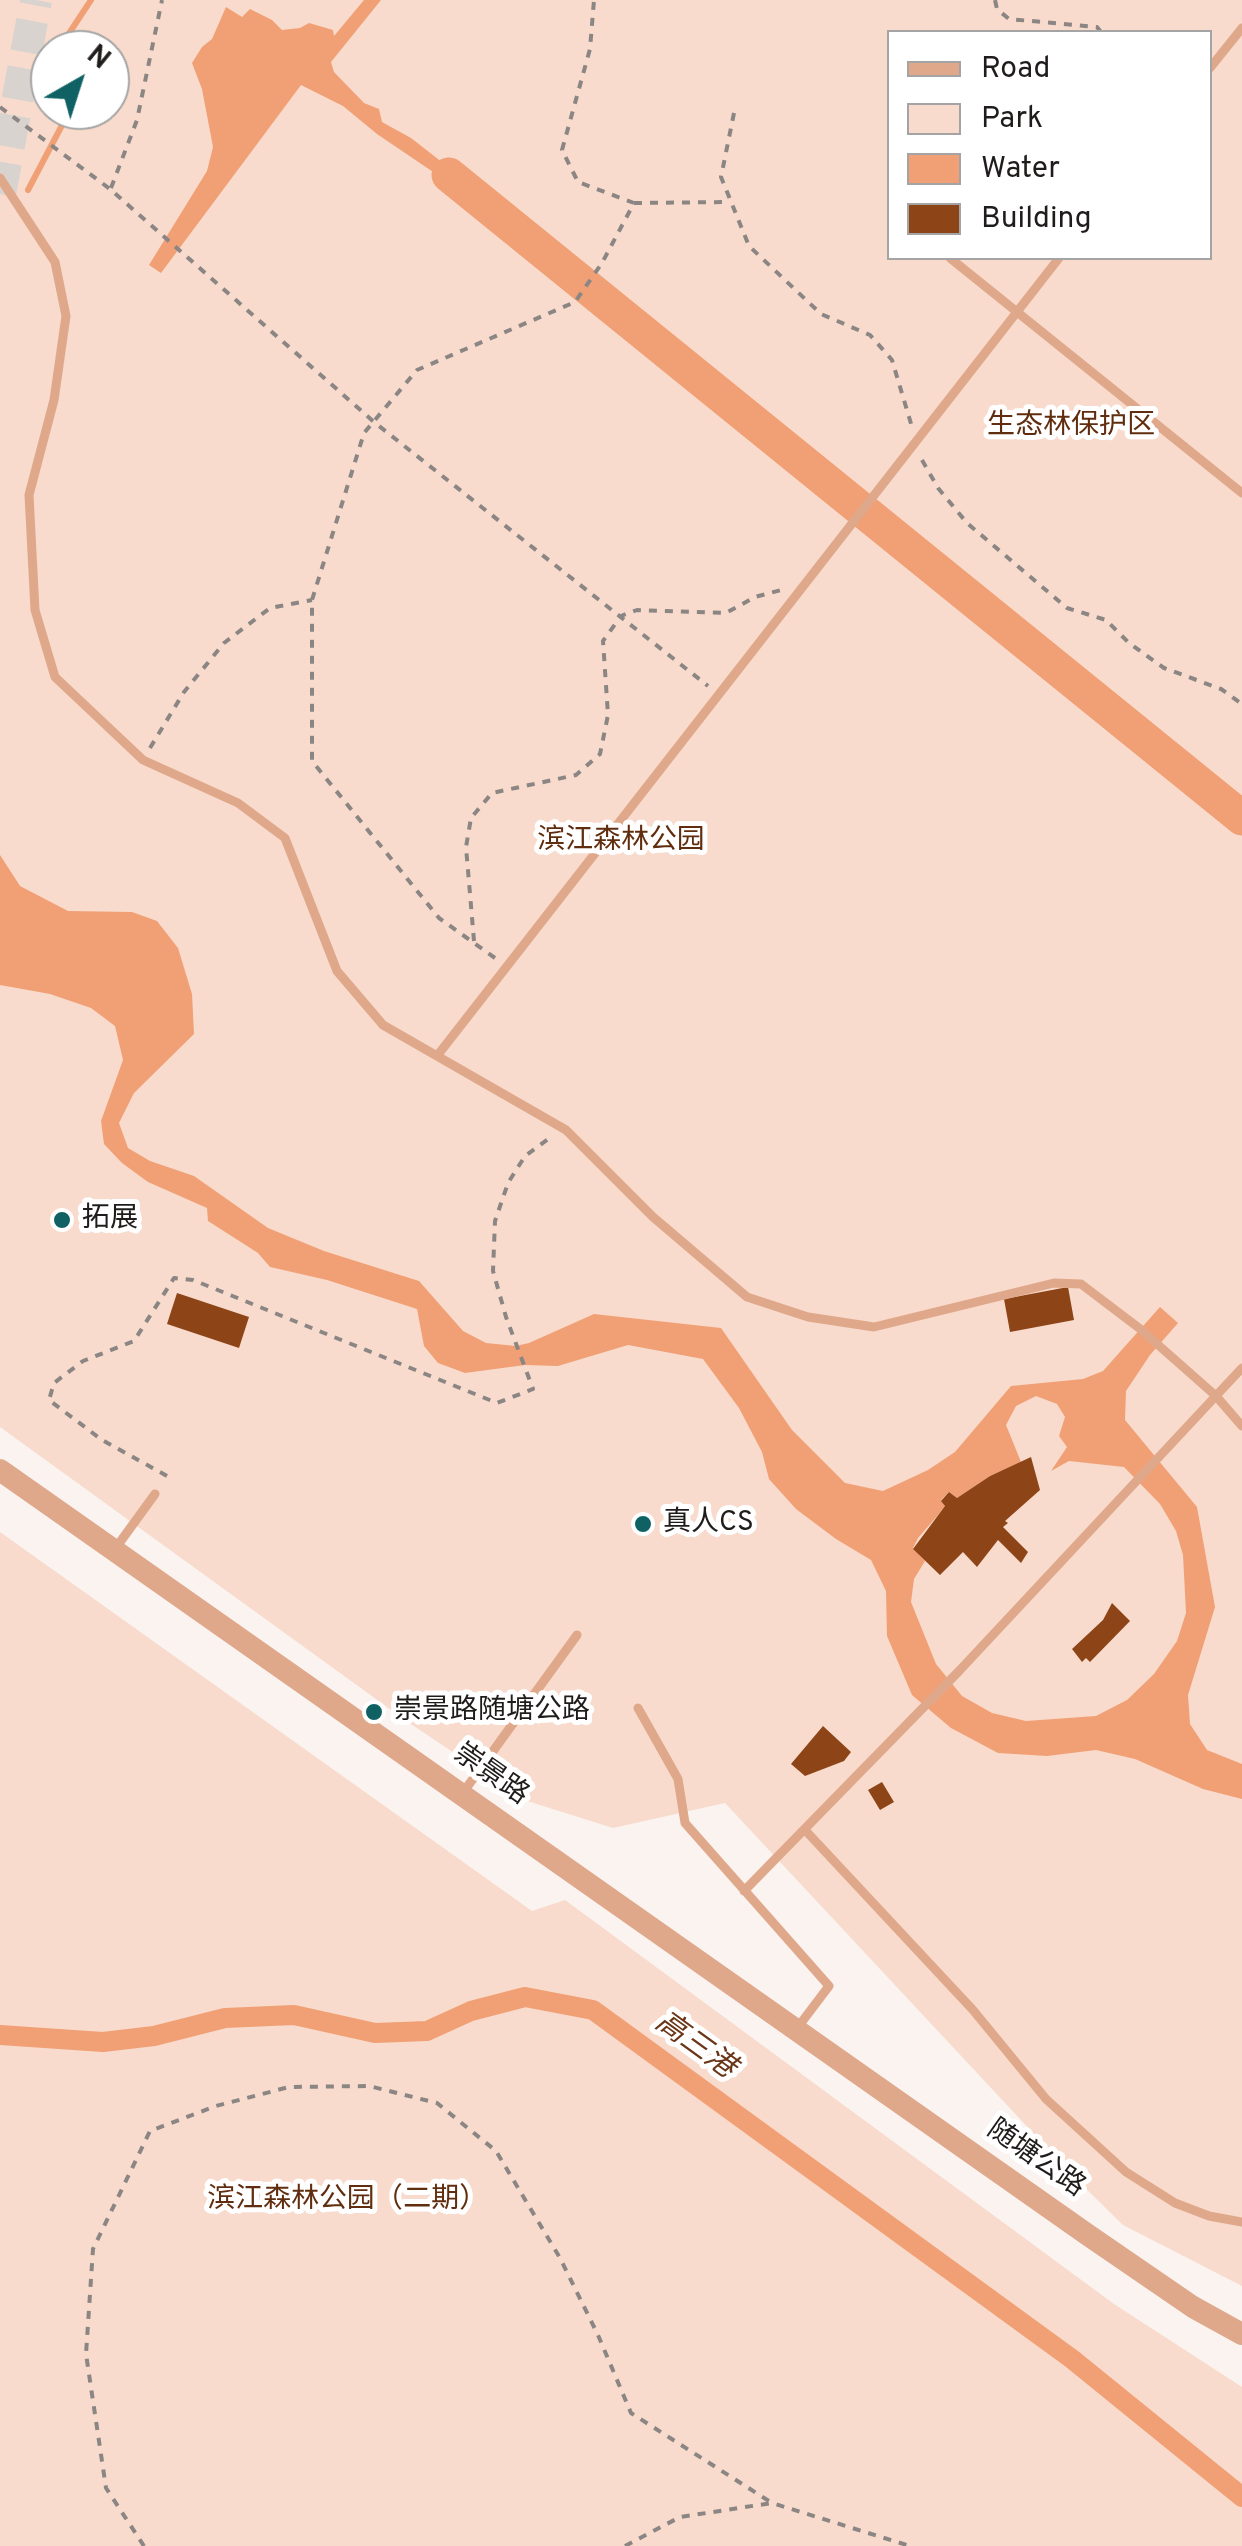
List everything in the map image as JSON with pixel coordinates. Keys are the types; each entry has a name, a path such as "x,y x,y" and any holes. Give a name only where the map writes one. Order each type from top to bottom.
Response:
{"street":[{"name":"崇景路","path":"0,1470 797,2029"},
{"name":"随塘公路","path":"797,2029 1178,2297 1242,2334"}],"lane":[{"path":"1212,66 1242,28"},
{"path":"0,178 56,262 66,316 54,400 30,495 36,610 54,676 143,760 238,803 286,838 337,971 383,1025 563,1128 653,1218 746,1297 808,1316 874,1327 1054,1283 1081,1284 1162,1348 1216,1396 1242,1426"},
{"path":"953,260 1242,493"},
{"path":"437,1056 1057,260"},
{"path":"744,1891 960,1670 1242,1368"},
{"path":"114,1550 155,1494"},
{"path":"462,1794 576,1635"},
{"path":"638,1708 678,1780 685,1822 829,1986 797,2029"},
{"path":"806,1830 973,2010 1046,2099 1126,2172 1176,2203 1209,2216 1242,2222"}],"path":[{"path":"110,190 137,120 162,0"},
{"path":"594,0 590,50 562,150 578,182 634,203 731,202"},
{"path":"995,0 997,9 1010,20 1098,30"},
{"path":"0,107 110,190 374,422 719,694"},
{"path":"734,113 721,177 749,246 821,314 870,335 892,360 923,462 938,488 967,523 1066,608 1106,620 1129,643 1164,668 1221,689 1242,704"},
{"path":"506,966 439,918 312,760 312,600 364,433 417,370 575,302 602,263 634,203"},
{"path":"474,943 466,847 471,818 492,793 576,775 600,754 608,716 603,642 620,616 637,610 726,613 755,596 805,584"},
{"path":"143,760 184,692 224,643 270,608 312,600"},
{"path":"168,1476 102,1440 50,1400 54,1383 83,1361 134,1340 174,1278 193,1280 497,1402 533,1389 494,1271 495,1221 508,1182 524,1156 563,1128"},
{"path":"144,2546 106,2488 86,2354 93,2248 150,2132 216,2106 289,2087 369,2086 437,2103 496,2151 560,2258 631,2413 772,2503 910,2546"},
{"path":"625,2546 680,2517 772,2503"}],"green space":[{"name":"滨江森林公园","path":"0,0 1242,0 1242,2286 1123,2225 725,1803 613,1828 524,1800 405,1720 0,1427"},
{"name":"滨江森林公园（二期）","path":"0,1532 532,1911 565,1900 1114,2304 1242,2387 1242,2546 0,2546"}],"water":[{"path":"364,0 381,0 331,62 334,72 364,103 379,109 382,122 411,138 452,170 445,180 343,106 301,85 161,273 149,265 207,171 213,147 202,89 192,63 212,39 226,7 242,17 250,9 282,30 309,23 333,30 334,36"},
{"path":"0,855 20,886 68,911 132,912 157,921 178,948 192,994 194,1034 134,1093 119,1123 128,1148 150,1161 194,1176 268,1228 324,1251 419,1281 463,1331 486,1343 529,1343 594,1314 721,1328 792,1430 845,1483 883,1491 928,1470 955,1452 1011,1386 1083,1379 1103,1371 1160,1307 1178,1323 1126,1391 1125,1420 1197,1507 1215,1607 1188,1695 1190,1724 1207,1750 1242,1764 1242,1799 1203,1789 1135,1759 1096,1750 1047,1756 998,1753 951,1728 912,1695 887,1636 886,1591 871,1560 796,1509 769,1479 762,1452 739,1408 703,1359 628,1345 558,1366 525,1365 465,1373 438,1363 424,1346 417,1309 327,1280 270,1267 258,1253 208,1221 207,1208 148,1182 122,1163 104,1144 101,1121 123,1060 115,1026 91,1008 50,994 0,985","holes":["1036,1396 1057,1404 1065,1417 1059,1436 1067,1447 1051,1471 1069,1461 1124,1467 1160,1504 1176,1531 1183,1555 1186,1613 1177,1641 1154,1674 1127,1700 1096,1716 1026,1721 992,1713 962,1696 936,1664 911,1602 914,1579 925,1561 913,1548 945,1506 941,1500 949,1492 957,1498 1021,1462 1006,1425 1016,1406"]}],"building":[{"path":"1068,1287 1074,1320 1010,1332 1004,1299"},
{"path":"177,1293 249,1317 239,1348 167,1324"},
{"path":"1031,1457 1040,1490 1003,1527 1028,1552 1021,1563 998,1540 977,1567 963,1552 940,1575 913,1549 945,1506 941,1501 949,1492 957,1498 990,1476"},
{"path":"1112,1603 1130,1621 1090,1662 1086,1658 1082,1662 1072,1649 1103,1620"},
{"path":"823,1726 851,1752 844,1761 805,1776 791,1764"},
{"path":"882,1782 894,1802 880,1810 868,1790"}],"waterway":[{"path":"71,30 91,0"},
{"path":"28,190 60,130"},
{"path":"449,175 1242,818"},
{"name":"高三港","path":"0,2035 103,2042 154,2036 225,2018 294,2015 375,2033 427,2031 471,2011 525,1997 593,2010 1072,2359 1242,2497"}],"tunnel":[{"path":"0,194 36,0"}],"place":[{"name":"拓展","path":"62,1220"},
{"name":"真人CS","path":"643,1524"},
{"name":"崇景路随塘公路","path":"374,1712"}],"park label":[{"name":"生态林保护区","path":"1071,427"}]}
